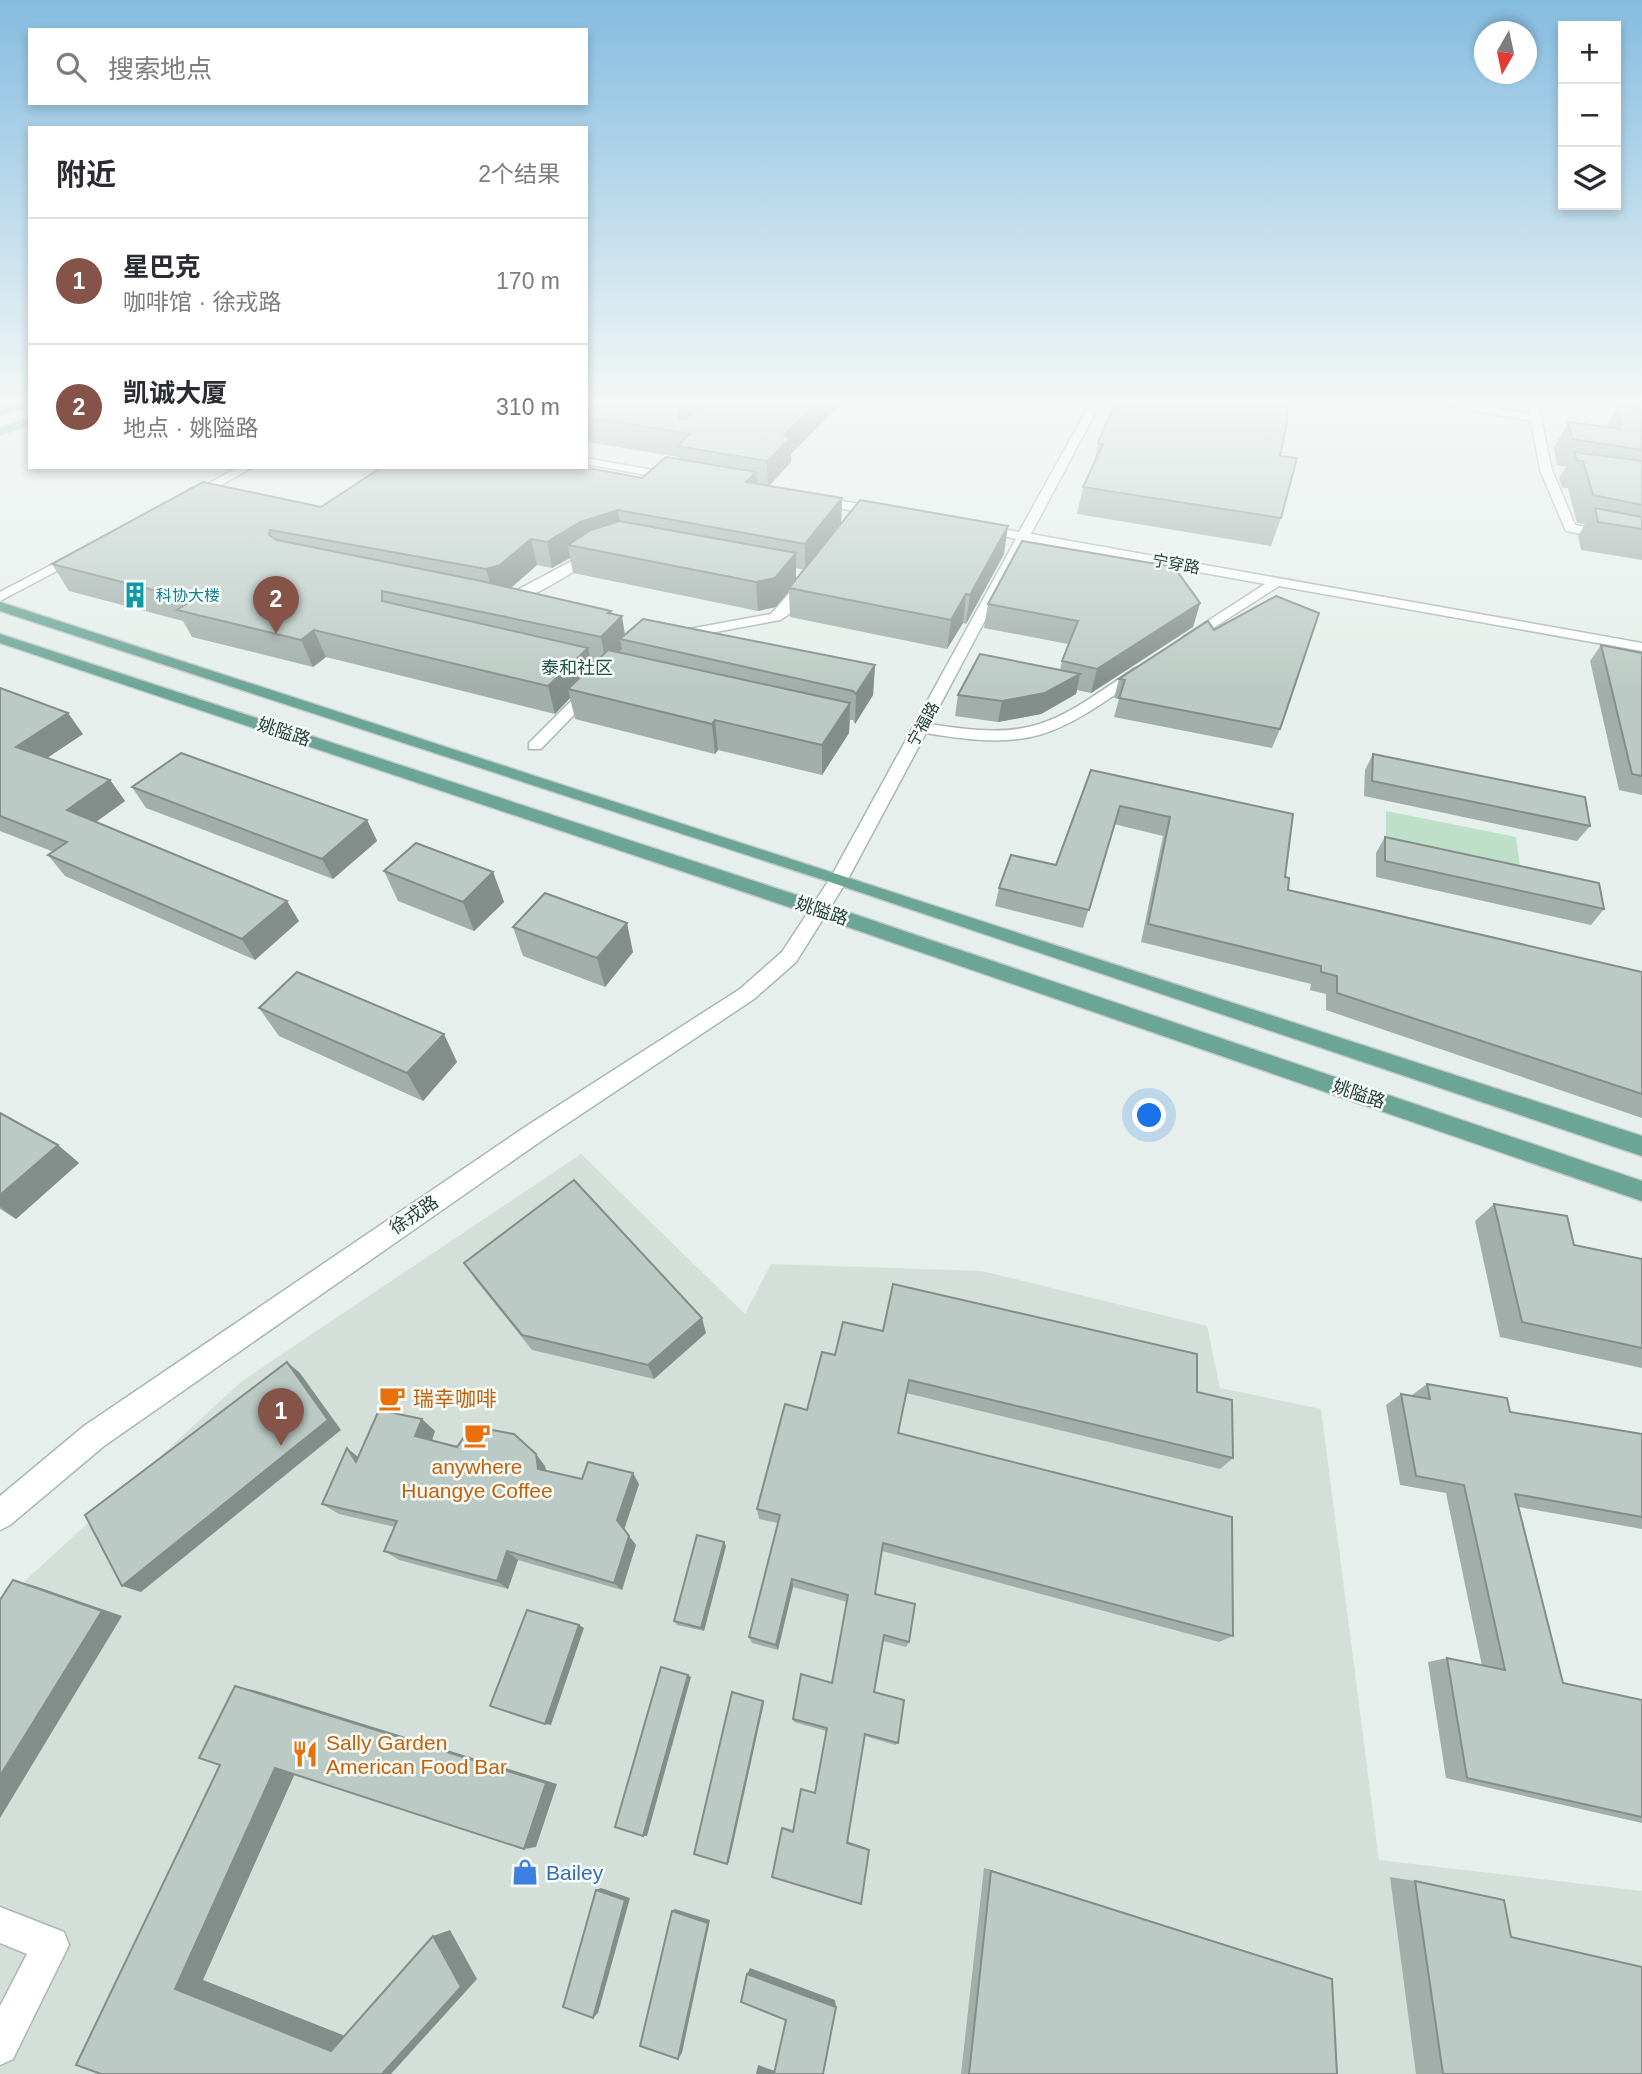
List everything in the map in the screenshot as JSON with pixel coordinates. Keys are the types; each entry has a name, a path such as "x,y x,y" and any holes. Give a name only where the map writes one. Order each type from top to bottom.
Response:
{"main road":[{"name":"姚隘路","path":"0,606 839,879 1642,1146"},
{"name":"姚隘路","path":"0,638 820,910 1642,1191"}],"street":[{"path":"173,506 190,497"},
{"name":"宁福路","path":"820,910 1046,497"},
{"path":"1557,497 1570,528 1642,541"},
{"path":"797,498 860,514 890,514"},
{"name":"宁穿路","path":"971,528 1642,647"},
{"path":"493,602 506,602 544,584 611,544"},
{"path":"0,597 86,552"},
{"path":"658,639 775,617 783,612 808,574"},
{"path":"1172,650 1277,582"},
{"path":"921,727 977,735 1035,732 1066,719 1148,666"},
{"path":"535,746 599,681"},
{"name":"徐戎路","path":"0,1515 94,1436 536,1132 747,994 789,957 820,910"},
{"path":"0,1925 51,1945 0,2046"}],"shaded area":[{"path":"581,1154 745,1314 771,1264 982,1271 1207,1326 1220,1388 1321,1409 1379,1860 1642,1891 1642,2074 0,2074 0,1604 242,1381"}],"green space":[{"path":"1386,811 1516,837 1521,875 1386,847"}],"building":[{"path":"176,497 273,497 321,507 337,497 842,498 805,544 618,510 580,522 547,542 531,539 500,565 486,569 270,530 269,535 277,540 481,581 611,611 608,613 622,616 601,637 382,591 382,601 588,648 548,686 314,630 301,640 177,610 192,600 52,564"},
{"path":"1146,497 1287,497 1281,518"},
{"path":"1602,497 1642,497 1642,505"},
{"path":"860,500 1008,526 970,595 966,594 951,620 789,588"},
{"path":"1595,508 1642,517 1642,529 1598,522"},
{"path":"619,521 796,553 775,578 756,582 568,545 591,530"},
{"path":"1022,541 1174,567 1200,603 1097,669 1062,661 1078,621 988,604"},
{"path":"1276,596 1319,613 1280,729 1119,698 1125,680 1119,679 1208,621 1214,630"},
{"path":"643,619 875,665 856,694 853,691 620,639"},
{"path":"1601,645 1642,653 1642,776 1632,774"},
{"path":"608,650 850,703 822,745 715,720 712,724 568,689"},
{"path":"980,654 1080,674 1045,693 1002,701 958,695"},
{"path":"0,688 68,713 16,747 110,780 67,810 287,901 242,939 48,855 67,842 0,816"},
{"path":"181,753 367,820 322,859 132,787"},
{"path":"1373,754 1585,797 1590,826 1372,781"},
{"path":"1091,770 1293,814 1285,877 1289,878 1288,890 1642,972 1642,1094 1337,993 1337,976 1321,972 1321,966 1148,924 1170,817 1120,806 1089,910 999,888 1011,855 1056,865"},
{"path":"1385,837 1599,883 1604,909 1385,861"},
{"path":"416,843 493,872 463,902 384,871"},
{"path":"545,893 627,923 597,958 513,927"},
{"path":"297,972 444,1034 407,1073 259,1008"},
{"path":"0,1113 58,1145 0,1195"},
{"path":"574,1180 702,1318 648,1365 522,1335 464,1263"},
{"path":"1494,1204 1567,1216 1574,1245 1642,1259 1642,1348 1522,1322"},
{"path":"893,1284 1197,1354 1197,1392 1232,1400 1233,1458 909,1380 898,1433 1232,1517 1233,1636 883,1543 875,1594 915,1604 909,1642 884,1635 874,1692 904,1700 898,1743 865,1734 847,1843 869,1850 861,1904 772,1877 782,1828 793,1832 801,1789 815,1793 827,1728 793,1719 801,1674 832,1683 848,1595 792,1579 776,1645 749,1637 780,1515 757,1509 785,1404 807,1410 822,1352 835,1355 843,1322 883,1331"},
{"path":"287,1362 328,1420 122,1586 85,1515"},
{"path":"1427,1384 1507,1398 1510,1412 1642,1434 1642,1517 1515,1494 1563,1683 1642,1700 1642,1817 1467,1778 1447,1658 1505,1670 1464,1485 1416,1476 1401,1394 1430,1399"},
{"path":"379,1410 422,1419 415,1436 457,1447 464,1437 475,1432 492,1430 514,1434 536,1454 538,1469 582,1479 588,1462 633,1473 617,1520 629,1536 614,1583 507,1551 497,1581 384,1551 397,1521 322,1504 347,1448 356,1462"},
{"path":"697,1535 724,1542 701,1628 674,1621"},
{"path":"13,1580 102,1611 0,1776 0,1600"},
{"path":"527,1610 579,1625 545,1724 490,1706"},
{"path":"661,1667 688,1675 643,1836 615,1827"},
{"path":"235,1686 546,1783 524,1849 275,1768 175,1989 331,2051 433,1936 461,1987 382,2074 101,2074 76,2065 220,1765 199,1758"},
{"path":"732,1692 763,1701 727,1864 694,1854"},
{"path":"991,1871 1332,1979 1337,2074 969,2074"},
{"path":"1415,1881 1504,1900 1511,1937 1642,1967 1642,2074 1443,2074"},
{"path":"596,1890 625,1900 593,2018 563,2007"},
{"path":"672,1911 708,1923 678,2059 640,2046"},
{"path":"747,1974 836,2007 823,2074 774,2074 786,2020 741,2002"}],"place":[{"name":"科协大楼","path":"135,595"},
{"name":"凯诚大厦","path":"276,634"},
{"name":"瑞幸咖啡","path":"392,1398"},
{"name":"anywhere Huangye Coffee","path":"477,1435"},
{"name":"星巴克","path":"281,1446"},
{"name":"Sally Garden American Food Bar","path":"305,1754"},
{"name":"Bailey","path":"525,1872"}],"district":[{"name":"泰和社区","path":"577,668"}]}
